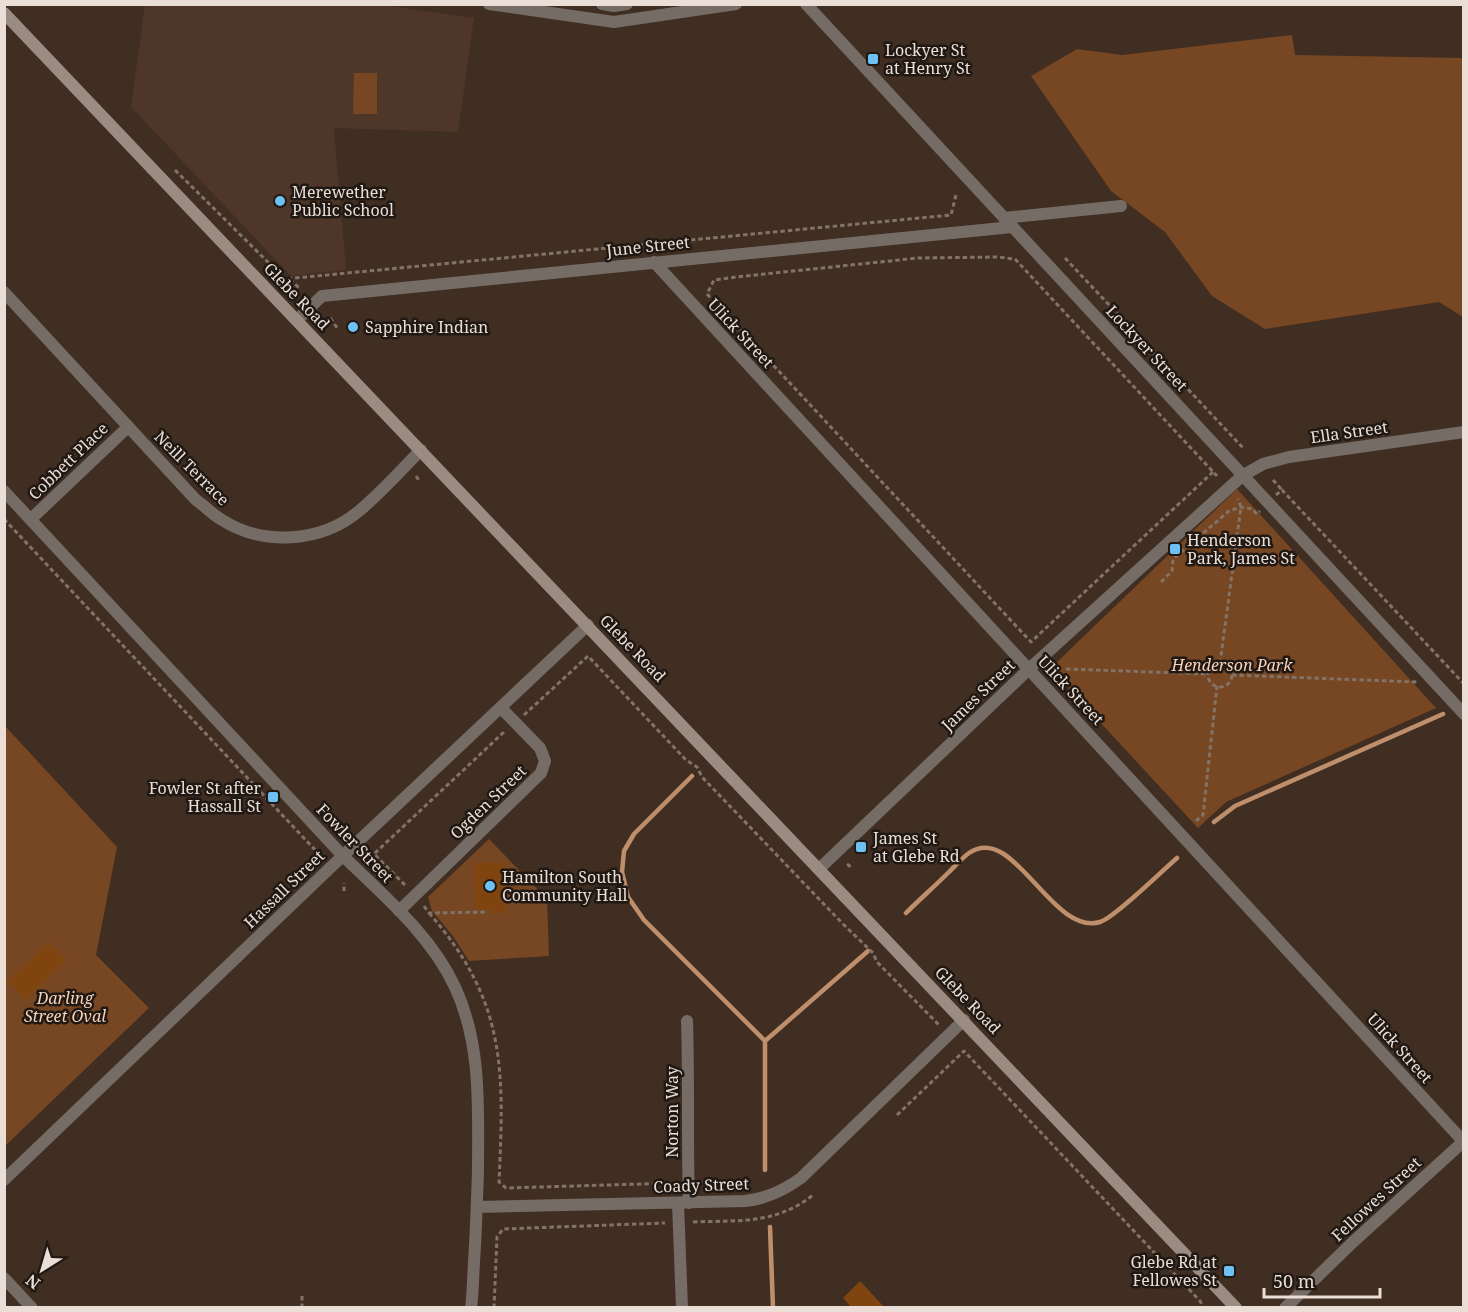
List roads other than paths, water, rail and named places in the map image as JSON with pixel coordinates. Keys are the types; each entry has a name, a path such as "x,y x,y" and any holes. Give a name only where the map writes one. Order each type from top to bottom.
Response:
{"main road":[{"name":"Glebe Road","path":"4,13 820,868 1236,1308"}],"street":[{"path":"489,4 614,22 736,4"},
{"path":"602,4 614,6 627,4"},
{"name":"Lockyer Street","path":"806,4 1464,714"},
{"name":"June Street","path":"297,320 322,296 1008,223 1121,206"},
{"name":"Ulick Street","path":"654,262 1463,1141"},
{"name":"Neill Terrace","path":"4,292 196,500 222,520 262,537 295,537 330,530 358,512 421,450"},
{"name":"Cobbett Place","path":"31,519 128,427"},
{"name":"Ella Street","path":"1242,476 1263,464 1289,457 1464,432"},
{"name":"James Street","path":"820,868 1029,669 1242,476"},
{"name":"Fowler Street","path":"4,491 343,856 399,911 435,955 454,986 471,1037 478,1085 473,1307"},
{"name":"Hassall Street","path":"4,1180 588,625"},
{"name":"Ogden Street","path":"399,911 541,773 545,761 540,748 501,708"},
{"name":"Coady Street","path":"477,1207 759,1200 786,1189 801,1178 964,1020"},
{"name":"Norton Way","path":"682,1308 679,1223 688,1183 690,1106 687,1021"},
{"name":"Fellowes Street","path":"1285,1308 1463,1141"},
{"path":"4,1278 32,1308"}],"waterway":[{"path":"1214,822 1235,806 1443,714"},
{"path":"692,776 634,834 624,851 622,872 628,897 644,920 765,1041 765,1170"},
{"path":"906,913 966,855 986,848 1002,853 1065,913 1082,922 1100,922 1107,919 1177,858"},
{"path":"765,1041 868,951"},
{"path":"770,1227 773,1308"}],"place":[{"name":"Lockyer St at Henry St","path":"873,59"},
{"name":"Merewether Public School","path":"280,201"},
{"name":"Sapphire Indian","path":"353,327"},
{"name":"Henderson Park, James St","path":"1175,549"},
{"name":"Fowler St after Hassall St","path":"273,797"},
{"name":"James St at Glebe Rd","path":"861,847"},
{"name":"Hamilton South Community Hall","path":"490,886"},
{"name":"Glebe Rd at Fellowes St","path":"1229,1271"}],"park label":[{"name":"Henderson Park","path":"1232,665"},
{"name":"Darling Street Oval","path":"65,1007"}]}
